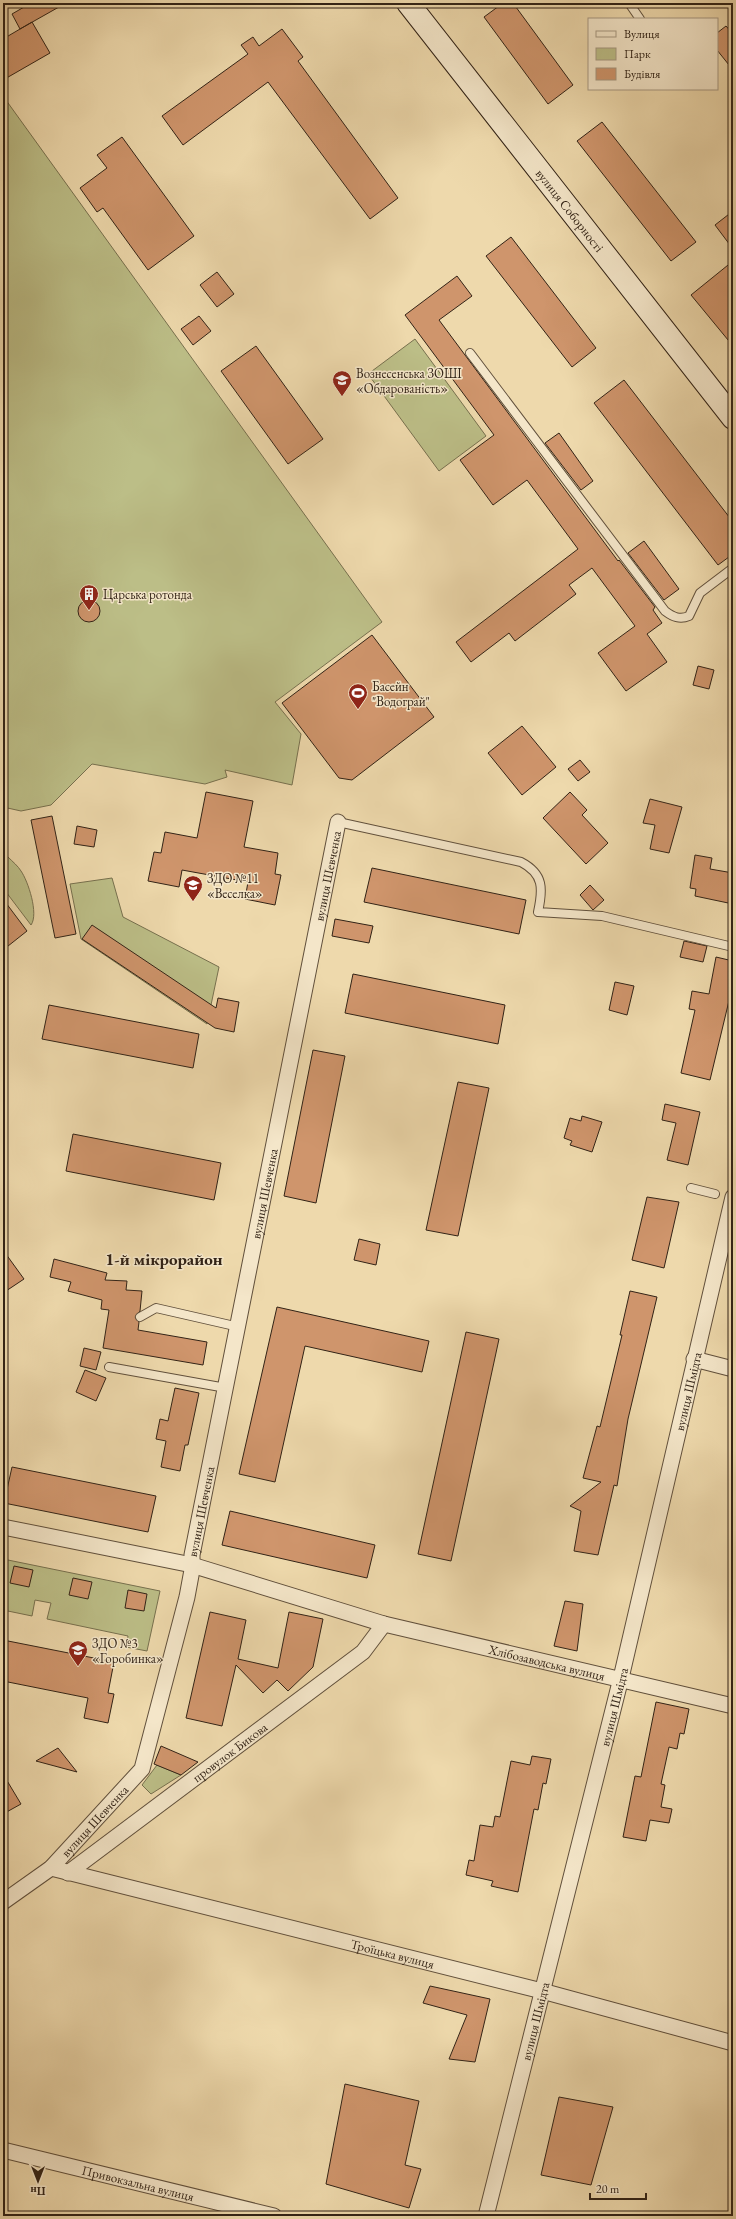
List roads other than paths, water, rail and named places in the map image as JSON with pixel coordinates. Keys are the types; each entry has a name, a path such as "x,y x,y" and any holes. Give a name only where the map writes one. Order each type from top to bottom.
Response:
{"main road":[{"name":"вулиця Соборності","path":"408,3 733,418"}],"street":[{"name":"вулиця Шевченка","path":"51,1868 142,1769 186,1597 192,1565 192,1555 239,1327 338,822"},
{"name":"вулиця Шмідта","path":"486,2216 621,1678 733,1196"},
{"path":"694,1359 733,1369"},
{"name":"вулиця Шевченка","path":"3,1527 192,1565 384,1624"},
{"name":"Хлібозаводська вулиця","path":"384,1624 621,1678 733,1706"},
{"name":"провулок Бикова","path":"68,1872 363,1652 384,1624"},
{"path":"3,1902 51,1868"},
{"name":"Троїцька вулиця","path":"51,1868 542,1991 733,2043"},
{"name":"Привокзальна вулиця","path":"3,2150 274,2216"}],"lane":[{"path":"629,3 639,18"},
{"path":"470,353 665,611 677,618 684,619 689,616 700,593 733,568"},
{"path":"338,822 521,862 530,866 537,874 542,885 538,912 602,916 733,947"},
{"path":"691,1188 715,1194"},
{"path":"140,1317 156,1308 239,1327"},
{"path":"109,1367 226,1388"}],"place":[{"name":"Вознесенська ЗОШІ «Обдарованість»","path":"342,397"},
{"name":"Царська ротонда","path":"89,611"},
{"name":"Басейн \"Водограй\"","path":"358,710"},
{"name":"ЗДО №11 «Веселка»","path":"193,902"},
{"name":"ЗДО №3 «Горобинка»","path":"78,1667"}],"district":[{"name":"1-й мікрорайон","path":"164,1259"}]}
